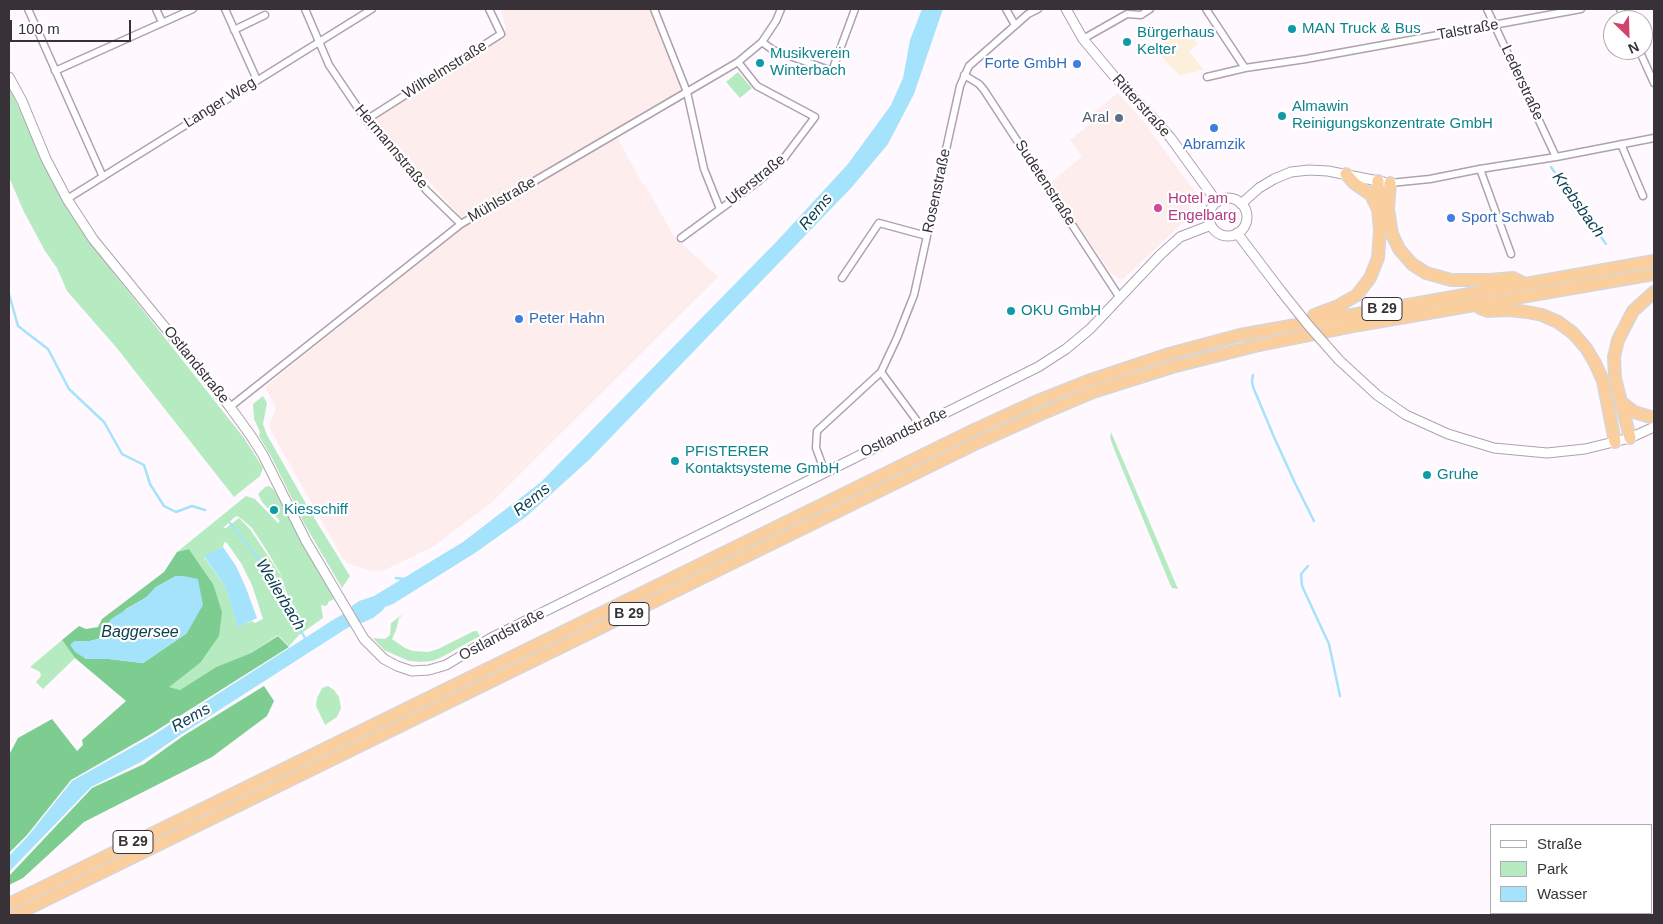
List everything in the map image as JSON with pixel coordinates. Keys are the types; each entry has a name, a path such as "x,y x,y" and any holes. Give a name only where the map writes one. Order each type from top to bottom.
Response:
{"highway":[{"path":"1346,174 1354,183 1371,195 1378,209"},
{"path":"1240,335 1253,327 1327,311 1349,301 1357,295 1370,278 1378,258 1380,238 1378,209 1384,182"},
{"path":"1384,182 1392,234 1399,249 1412,264 1426,273 1451,280 1513,278 1525,284"},
{"name":"B 29","path":"9,904 985,425 1088,381 1169,354 1240,335 1654,261"},
{"name":"B 29","path":"15,915 981,441 1117,384 1211,356 1350,327 1654,274"},
{"path":"1630,438 1615,378 1614,357 1618,340 1632,311 1654,292"},
{"path":"1474,306 1488,311 1509,310 1542,315 1558,322 1572,333 1586,348 1595,363 1602,381 1615,442"},
{"path":"1620,401 1634,412 1654,418"}],"street":[{"path":"28,9 103,177"},
{"path":"156,9 162,22"},
{"path":"55,70 193,9"},
{"path":"225,9 257,80"},
{"name":"Hermannstraße","path":"304,9 320,41 329,65 366,120 427,191 461,224"},
{"name":"Langer Weg","path":"68,199 372,9"},
{"name":"Wilhelmstraße","path":"366,120 501,34 490,9"},
{"path":"654,9 687,92 704,169 720,209"},
{"name":"Mühlstraße","path":"230,407 461,224 738,62 762,42 776,21 781,9"},
{"path":"762,42 773,50 832,71 855,9"},
{"path":"1006,9 1015,25"},
{"name":"Rosenstraße","path":"825,472 816,448 817,431 881,372 914,295 964,75 969,66 1028,14 1038,9"},
{"name":"Ritterstraße","path":"1066,9 1083,39 1113,76 1170,137 1217,202"},
{"path":"1083,39 1125,11 1141,16 1150,9"},
{"path":"1206,9 1245,68"},
{"name":"Lederstraße","path":"1488,9 1556,157"},
{"name":"Talstraße","path":"1207,77 1245,68 1306,59 1582,9"},
{"path":"234,30 265,15"},
{"path":"1644,60 1654,83"},
{"name":"Uferstraße","path":"681,238 760,180 784,158 816,117 757,86 738,62"},
{"name":"Sudetenstraße","path":"964,75 979,84 984,90 1120,298"},
{"name":"Ostlandstraße","path":"9,77 22,101 46,159 93,239 230,407 251,436 263,455 306,541 364,639 378,654 397,666 412,671 438,668 453,661 491,638 716,528 1051,359 1090,329 1160,254 1180,237 1211,225"},
{"path":"1242,204 1259,188 1291,172 1309,170 1328,171 1384,182 1430,179 1654,138"},
{"path":"1620,144 1643,196"},
{"path":"1480,169 1511,254"},
{"path":"1227,198 1237,200 1242,204 1247,214 1245,225 1238,233 1233,235 1218,233 1211,225 1210,210 1217,202 1227,198"},
{"path":"842,278 879,223 927,236"},
{"path":"1238,233 1309,326 1339,360 1377,395 1406,415 1448,434 1494,448 1547,453 1585,450 1630,438 1654,427"},
{"path":"881,372 920,425"}],"shaded area":[{"path":"501,9 652,9 687,97 617,137 673,235 718,277 491,503 434,546 385,570 372,571 349,564 343,559 270,429 270,423 276,408 265,387 467,224 371,116 506,30"},
{"path":"1183,24 1198,44 1189,51 1204,70 1179,75 1153,48"},
{"path":"1118,93 1143,121 1195,192 1189,205 1190,216 1122,280 1111,273 1050,183 1082,157 1070,140 1095,120 1097,115 1094,112"}],"green space":[{"path":"738,72 752,88 740,98 726,82"},
{"path":"9,86 54,186 71,215 112,271 244,438 263,468 260,476 234,497 116,347 67,291 57,268 45,251 23,210 9,177"},
{"path":"263,396 267,403 263,424 267,435 350,576 342,588 305,525 259,436 260,432 254,419 253,404"},
{"path":"1111,432 1178,589 1172,588 1170,584 1116,454 1110,438"},
{"path":"269,486 274,490 334,599 328,602 326,606 321,605 323,618 299,635 289,646 278,635 251,653 216,667 180,690 168,687 200,663 213,584 189,549 177,552 246,496 255,499 278,523 280,521 262,502 258,494 265,487","holes":["236,516 239,517 252,528 265,548 280,573 287,594 300,616 286,595 280,574 250,529 239,518 226,528 223,528","224,542 227,543 241,563 252,585 263,619 255,623 252,621 238,626 225,586 204,557 223,547"]},
{"path":"189,549 213,584 222,612 219,636 200,663 169,687 180,690 216,667 251,653 278,636 289,647 151,734 71,780 27,835 9,853 9,755 18,738 52,719 77,751 83,745 82,740 126,701 75,658 62,640 79,626 86,629 98,627 102,619 164,572 177,552","holes":["176,576 187,633 143,663 109,659 86,659 74,641 98,639 126,609 147,597 156,587"]},
{"path":"406,612 399,618 392,639 413,651 428,652 438,649 474,631 477,631 480,636 432,661 409,661 384,650 373,638 385,639 390,635 391,623"},
{"path":"62,640 75,658 43,689 36,682 41,676 40,672 30,667"},
{"path":"264,686 274,701 267,716 212,757 84,822 23,878 9,885 9,876 92,788 144,764 183,736"},
{"path":"328,686 339,697 341,708 337,717 325,725 316,706 317,698 322,688"}],"water":[{"name":"Rems","path":"922,9 943,9 914,94 888,144 852,187 590,459 527,516 475,553 393,604 385,607 373,618 362,623 358,622 344,630 141,762 91,787 9,872 9,856 28,836 72,781 152,736 351,610 352,606 359,601 374,596 463,542 541,482 778,240 848,164 891,105 903,78 910,40"},
{"path":"223,547 236,566 257,618 238,627 225,586 204,556"},
{"name":"Baggersee","path":"176,576 198,579 203,605 187,633 143,663 109,659 86,659 75,652 70,645 74,641 98,639 111,619 146,597 156,587"}],"waterway":[{"name":"Krebsbach","path":"1551,167 1606,244"},
{"path":"9,294 18,326 48,349 69,389 104,422 122,454 144,465 150,484 164,506 176,512 192,506 205,510"},
{"path":"1253,375 1253,387 1274,437 1314,521"},
{"name":"Weilerbach","path":"230,523 272,576 306,640"},
{"path":"1308,566 1301,574 1302,586 1329,644 1340,696"},
{"path":"396,578 404,579"}],"place":[{"name":"MAN Truck & Bus","path":"1292,29"},
{"name":"Bürgerhaus Kelter","path":"1127,42"},
{"name":"Musikverein Winterbach","path":"760,63"},
{"name":"Forte GmbH","path":"1077,64"},
{"name":"Almawin Reinigungskonzentrate GmbH","path":"1282,116"},
{"name":"Aral","path":"1119,118"},
{"name":"Abramzik","path":"1214,128"},
{"name":"Hotel am Engelbarg","path":"1158,208"},
{"name":"Sport Schwab","path":"1451,218"},
{"name":"OKU GmbH","path":"1011,311"},
{"name":"Peter Hahn","path":"519,319"},
{"name":"PFISTERER Kontaktsysteme GmbH","path":"675,461"},
{"name":"Gruhe","path":"1427,475"},
{"name":"Kiesschiff","path":"274,510"}]}
